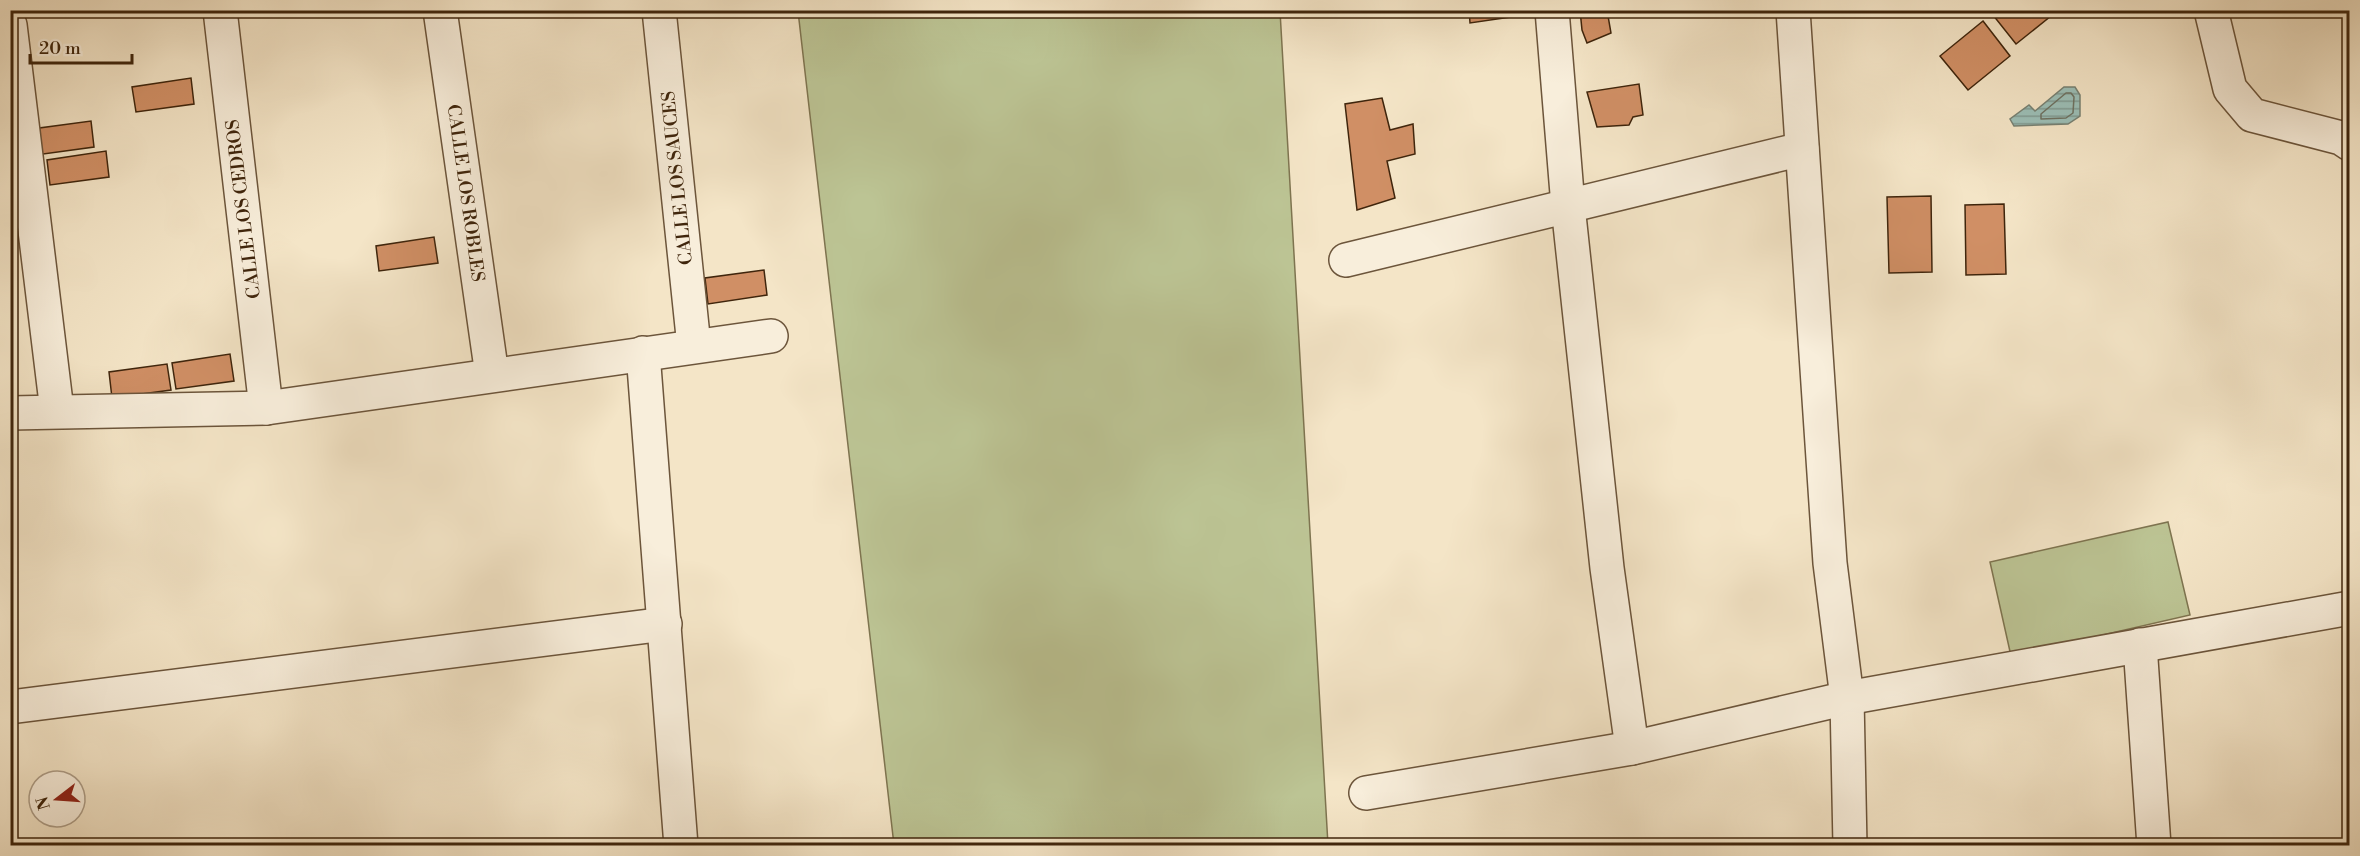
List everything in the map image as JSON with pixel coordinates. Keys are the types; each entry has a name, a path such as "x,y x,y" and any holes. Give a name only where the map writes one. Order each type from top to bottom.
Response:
{"street":[{"name":"CALLE LOS CEDROS","path":"220,10 266,408"},
{"name":"CALLE LOS ROBLES","path":"440,10 492,375"},
{"name":"CALLE LOS SAUCES","path":"659,10 694,346"},
{"path":"1552,10 1568,206 1606,568 1632,748"},
{"path":"1793,10 1830,563 1846,698 1850,846"},
{"path":"2211,10 2230,89 2252,115 2341,138 2349,144"},
{"path":"10,25 57,411"},
{"path":"1346,260 1802,149"},
{"path":"10,413 266,408 771,336"},
{"path":"643,354 681,846"},
{"path":"1366,793 1632,748 1846,698 2349,608"},
{"path":"10,707 665,624"},
{"path":"2140,645 2154,846"}],"green space":[{"path":"798,11 1280,11 1328,845 894,845"},
{"path":"2168,522 2190,615 2011,656 1990,562"}],"water":[{"path":"2064,87 2075,87 2080,95 2080,116 2068,124 2014,126 2010,119 2029,105 2035,111"}],"building":[{"path":"1469,10 1523,10 1524,15 1470,23"},
{"path":"1580,10 1607,10 1611,33 1587,43 1582,30"},
{"path":"1989,10 2054,10 2056,12 2016,44"},
{"path":"1983,21 2010,56 1968,90 1940,56"},
{"path":"191,78 194,104 136,112 132,87"},
{"path":"1639,84 1643,115 1633,117 1629,125 1597,127 1587,92"},
{"path":"1382,98 1390,130 1413,124 1415,154 1387,161 1395,198 1357,210 1345,104"},
{"path":"91,121 94,147 36,155 32,129"},
{"path":"106,151 109,177 50,185 47,160"},
{"path":"1931,196 1932,272 1889,273 1887,197"},
{"path":"2004,204 2006,274 1966,275 1965,205"},
{"path":"434,237 438,263 379,271 376,246"},
{"path":"764,270 767,295 708,304 705,278"},
{"path":"230,354 234,381 176,389 172,363"},
{"path":"167,364 171,390 112,398 109,372"}]}
